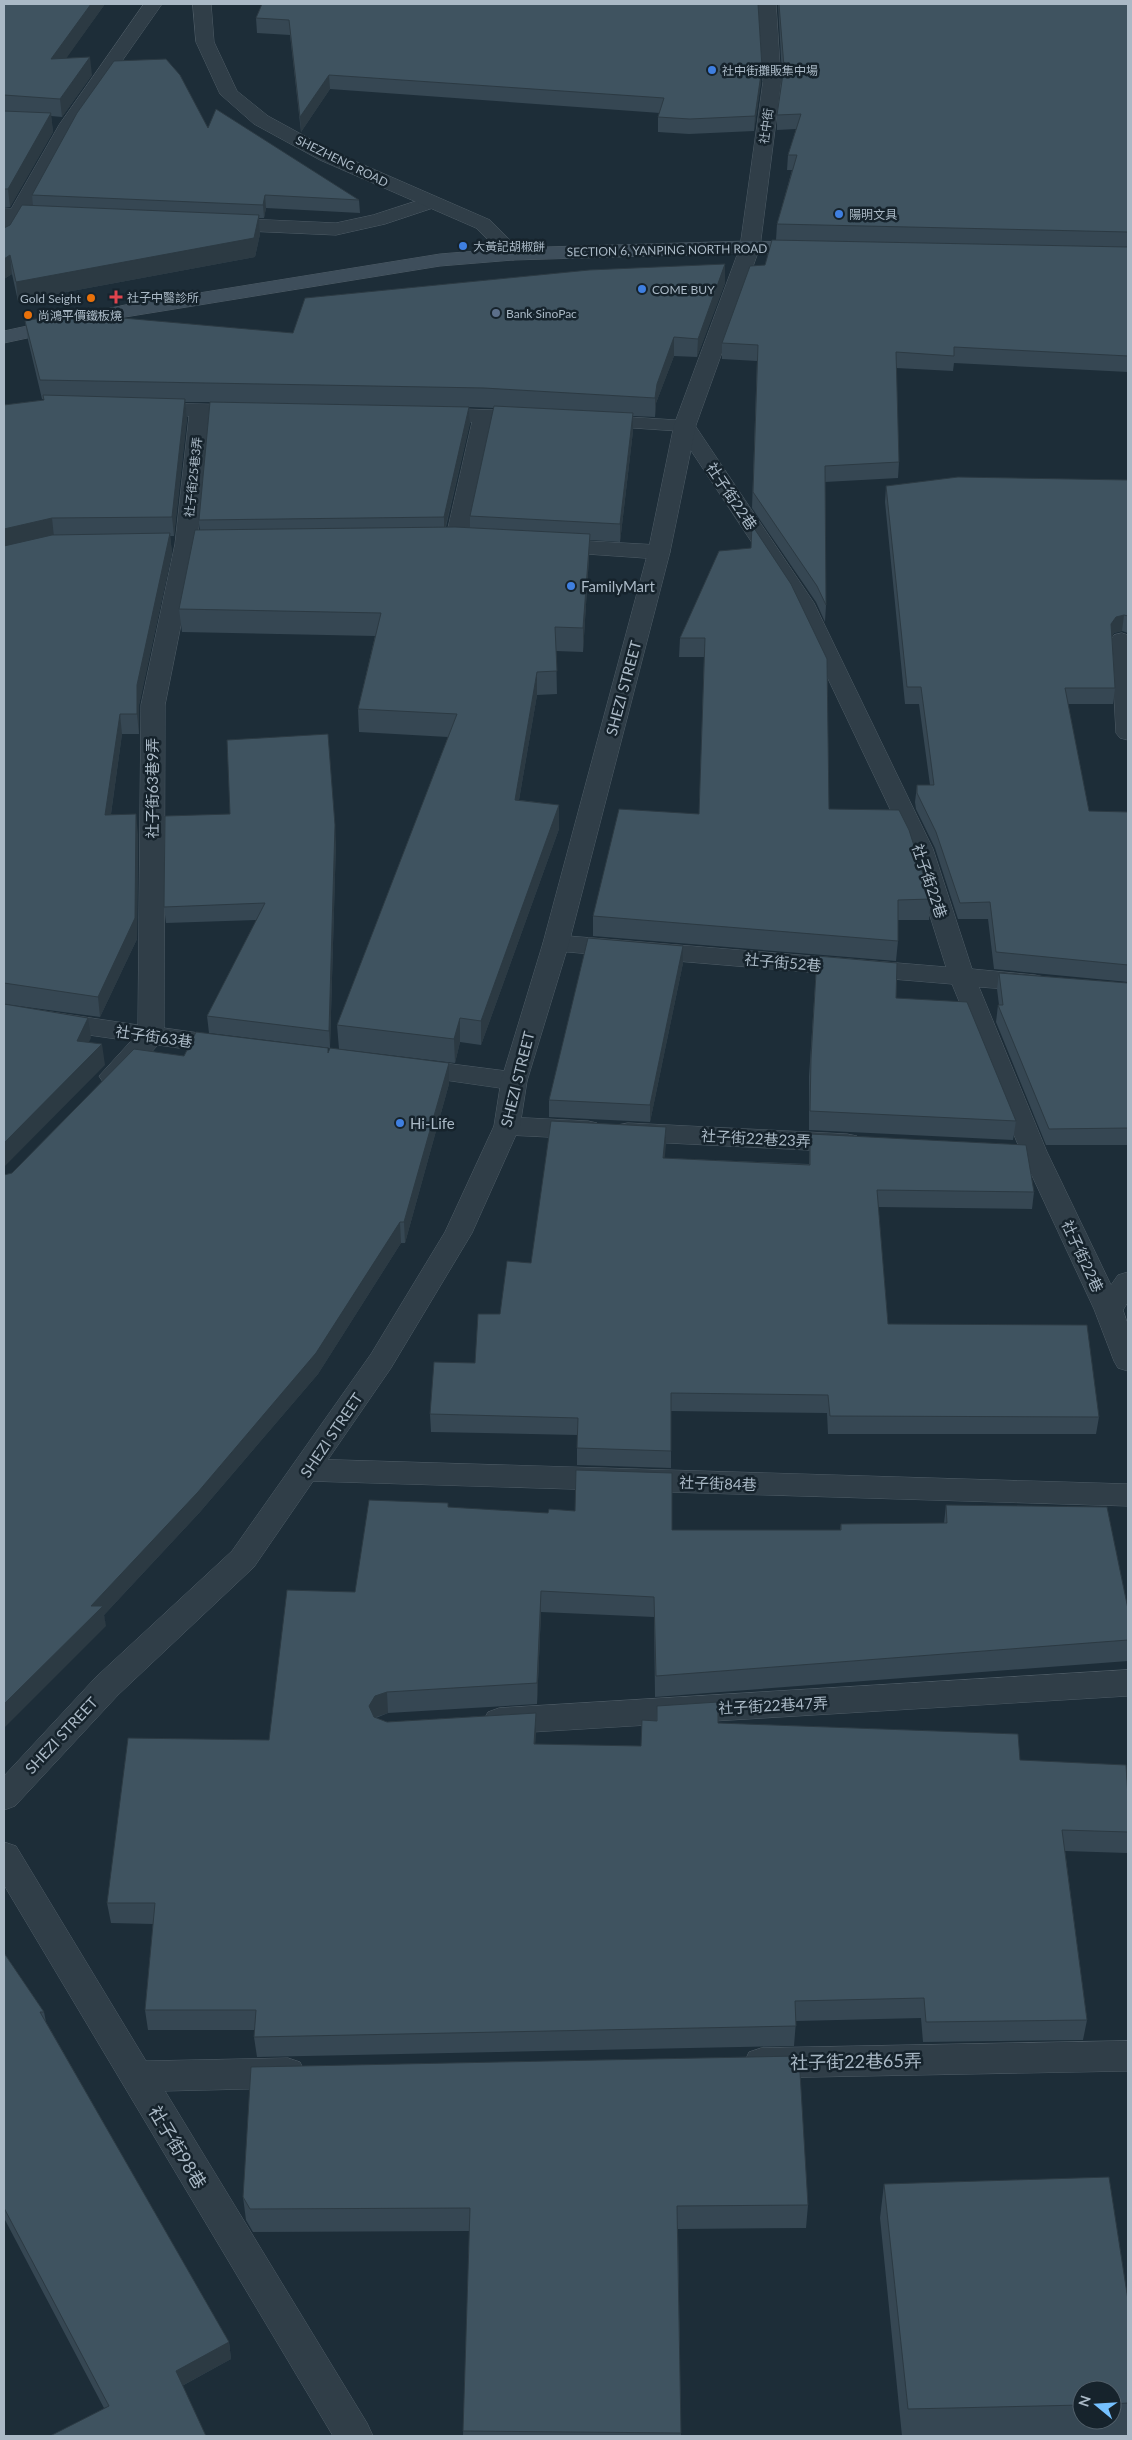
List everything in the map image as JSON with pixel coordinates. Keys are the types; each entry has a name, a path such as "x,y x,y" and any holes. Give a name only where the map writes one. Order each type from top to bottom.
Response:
{"street":[{"path":"4,239 10,216 59,124 153,4"},
{"name":"SHEZHENG ROAD","path":"202,4 205,42 228,94 261,120 327,156 483,224 513,254"},
{"name":"社中街","path":"750,247 772,82 767,4"},
{"path":"200,224 336,229 378,220 432,202"},
{"path":"10,216 74,218"},
{"name":"SECTION 6, YANPING NORTH ROAD","path":"4,337 125,311 440,260 513,254 750,247 830,249"},
{"name":"SHEZI STREET","path":"4,1797 107,1686 243,1559 307,1470 381,1361 458,1232 507,1126 514,1081 556,943 659,552 685,425 750,247"},
{"path":"131,408 268,411"},
{"name":"社子街25巷3弄","path":"186,544 200,410"},
{"path":"415,414 551,418"},
{"path":"456,542 484,415"},
{"path":"580,420 685,425"},
{"name":"社子街22巷","path":"685,425 803,604 921,849 962,977 1034,1152 1108,1309 1128,1361"},
{"name":"社子街63巷9弄","path":"151,1036 153,705 186,544"},
{"path":"534,545 659,552"},
{"path":"1122,640 1128,733"},
{"name":"社子街52巷","path":"556,943 1060,985"},
{"name":"社子街63巷","path":"4,1014 151,1036 249,1048"},
{"path":"95,1093 151,1036"},
{"path":"386,1065 514,1081"},
{"name":"社子街22巷23弄","path":"507,1126 875,1144"},
{"path":"1005,1150 1034,1152"},
{"path":"1108,1309 1128,1282"},
{"name":"社子街84巷","path":"307,1470 1128,1495"},
{"name":"社子街22巷47弄","path":"467,1723 1128,1684"},
{"name":"社子街98巷","path":"4,1856 135,2076 354,2436"},
{"name":"社子街22巷65弄","path":"731,2064 1128,2056"},
{"path":"135,2076 314,2073"}],"building":[{"path":"4,4 91,4 51,59 90,57 60,99 4,95"},
{"path":"262,4 758,4 762,67 755,116 690,119 658,117 664,98 329,75 300,117 289,20 256,18"},
{"path":"779,4 1128,4 1128,232 777,224 797,155 788,155 801,114 777,115 784,67"},
{"path":"166,59 180,75 208,128 216,109 359,200 265,195 263,205 32,195 77,113 114,61"},
{"path":"4,111 51,113 8,189 4,189"},
{"path":"22,205 259,215 254,238 16,282 10,255 4,259 4,228 10,225"},
{"path":"772,240 1128,247 1128,356 954,347 954,356 896,352 899,462 825,466 826,605 817,586 753,492 758,345 722,343 750,266 765,265"},
{"path":"725,264 698,339 674,337 657,384 655,398 484,388 40,380 25,321 66,313 293,333 305,298 589,270"},
{"path":"43,395 185,399 172,517 52,518 4,529 4,405 44,400"},
{"path":"210,402 469,407 444,517 199,520"},
{"path":"494,406 633,413 620,524 470,516"},
{"path":"958,477 1128,480 1128,616 1116,617 1111,624 1115,688 1065,688 1089,811 1128,812 1128,965 996,952 990,902 960,903 936,832 917,793 917,785 934,785 921,687 907,687 886,486"},
{"path":"752,525 791,584 827,659 829,809 899,810 909,830 931,899 898,900 898,941 593,916 619,809 699,814 705,638 680,638 719,551 751,548"},
{"path":"455,527 590,534 583,628 555,627 557,671 537,672 515,800 559,805 481,1021 460,1018 454,1039 337,1025 457,714 358,709 381,613 179,609 195,530"},
{"path":"170,533 137,685 137,714 120,714 105,815 136,814 135,918 98,997 4,983 4,546 52,535"},
{"path":"328,734 335,825 329,1031 207,1016 265,903 164,907 165,816 230,814 227,740"},
{"path":"588,938 683,946 650,1105 549,1100"},
{"path":"817,956 897,963 896,998 967,1002 1016,1121 810,1111"},
{"path":"999,973 1128,983 1128,1128 1049,1129 998,1005 1003,1005"},
{"path":"4,1004 88,1018 77,1041 102,1044 4,1143"},
{"path":"196,1032 328,1048 328,1053 330,1048 449,1063 404,1222 400,1222 316,1353 198,1492 91,1606 103,1606 4,1704 4,1175 12,1173 134,1049 184,1056"},
{"path":"551,1121 666,1127 663,1158 810,1165 810,1134 1026,1145 1034,1192 877,1190 888,1324 1087,1325 1099,1417 830,1416 828,1395 671,1393 671,1451 577,1448 578,1418 430,1414 434,1362 475,1363 478,1314 500,1314 507,1261 531,1263"},
{"path":"576,1470 672,1473 672,1530 841,1530 841,1524 947,1523 946,1505 1107,1507 1128,1609 1128,1640 656,1676 654,1597 541,1591 537,1683 387,1692 375,1696 369,1706 374,1717 387,1722 536,1713 534,1744 641,1746 642,1720 657,1721 657,1706 718,1702 718,1723 1018,1734 1020,1760 1126,1765 1128,1832 1062,1830 1087,2020 926,2022 924,1998 795,2001 796,2026 254,2037 256,2010 145,2010 155,1903 107,1903 128,1738 269,1740 287,1590 355,1592 369,1500 448,1503 448,1507 548,1513 549,1509 575,1511"},
{"path":"4,1953 44,2012 40,2012 229,2342 176,2371 206,2436 50,2436 109,2406 4,2208"},
{"path":"799,2056 808,2205 677,2206 681,2433 463,2431 470,2208 250,2209 243,2197 251,2067"},
{"path":"1109,2177 1128,2300 1128,2403 1122,2403 1122,2380 1072,2380 1072,2405 908,2409 884,2184"}],"place":[{"name":"社中街攤販集中場","path":"712,70"},
{"name":"陽明文具","path":"839,214"},
{"name":"大黃記胡椒餅","path":"463,246"},
{"name":"COME BUY","path":"642,289"},
{"name":"社子中醫診所","path":"116,297"},
{"name":"Gold Seight","path":"91,298"},
{"name":"Bank SinoPac","path":"496,313"},
{"name":"尚鴻平價鐵板燒","path":"28,315"},
{"name":"FamilyMart","path":"571,586"},
{"name":"Hi-Life","path":"400,1123"}]}
